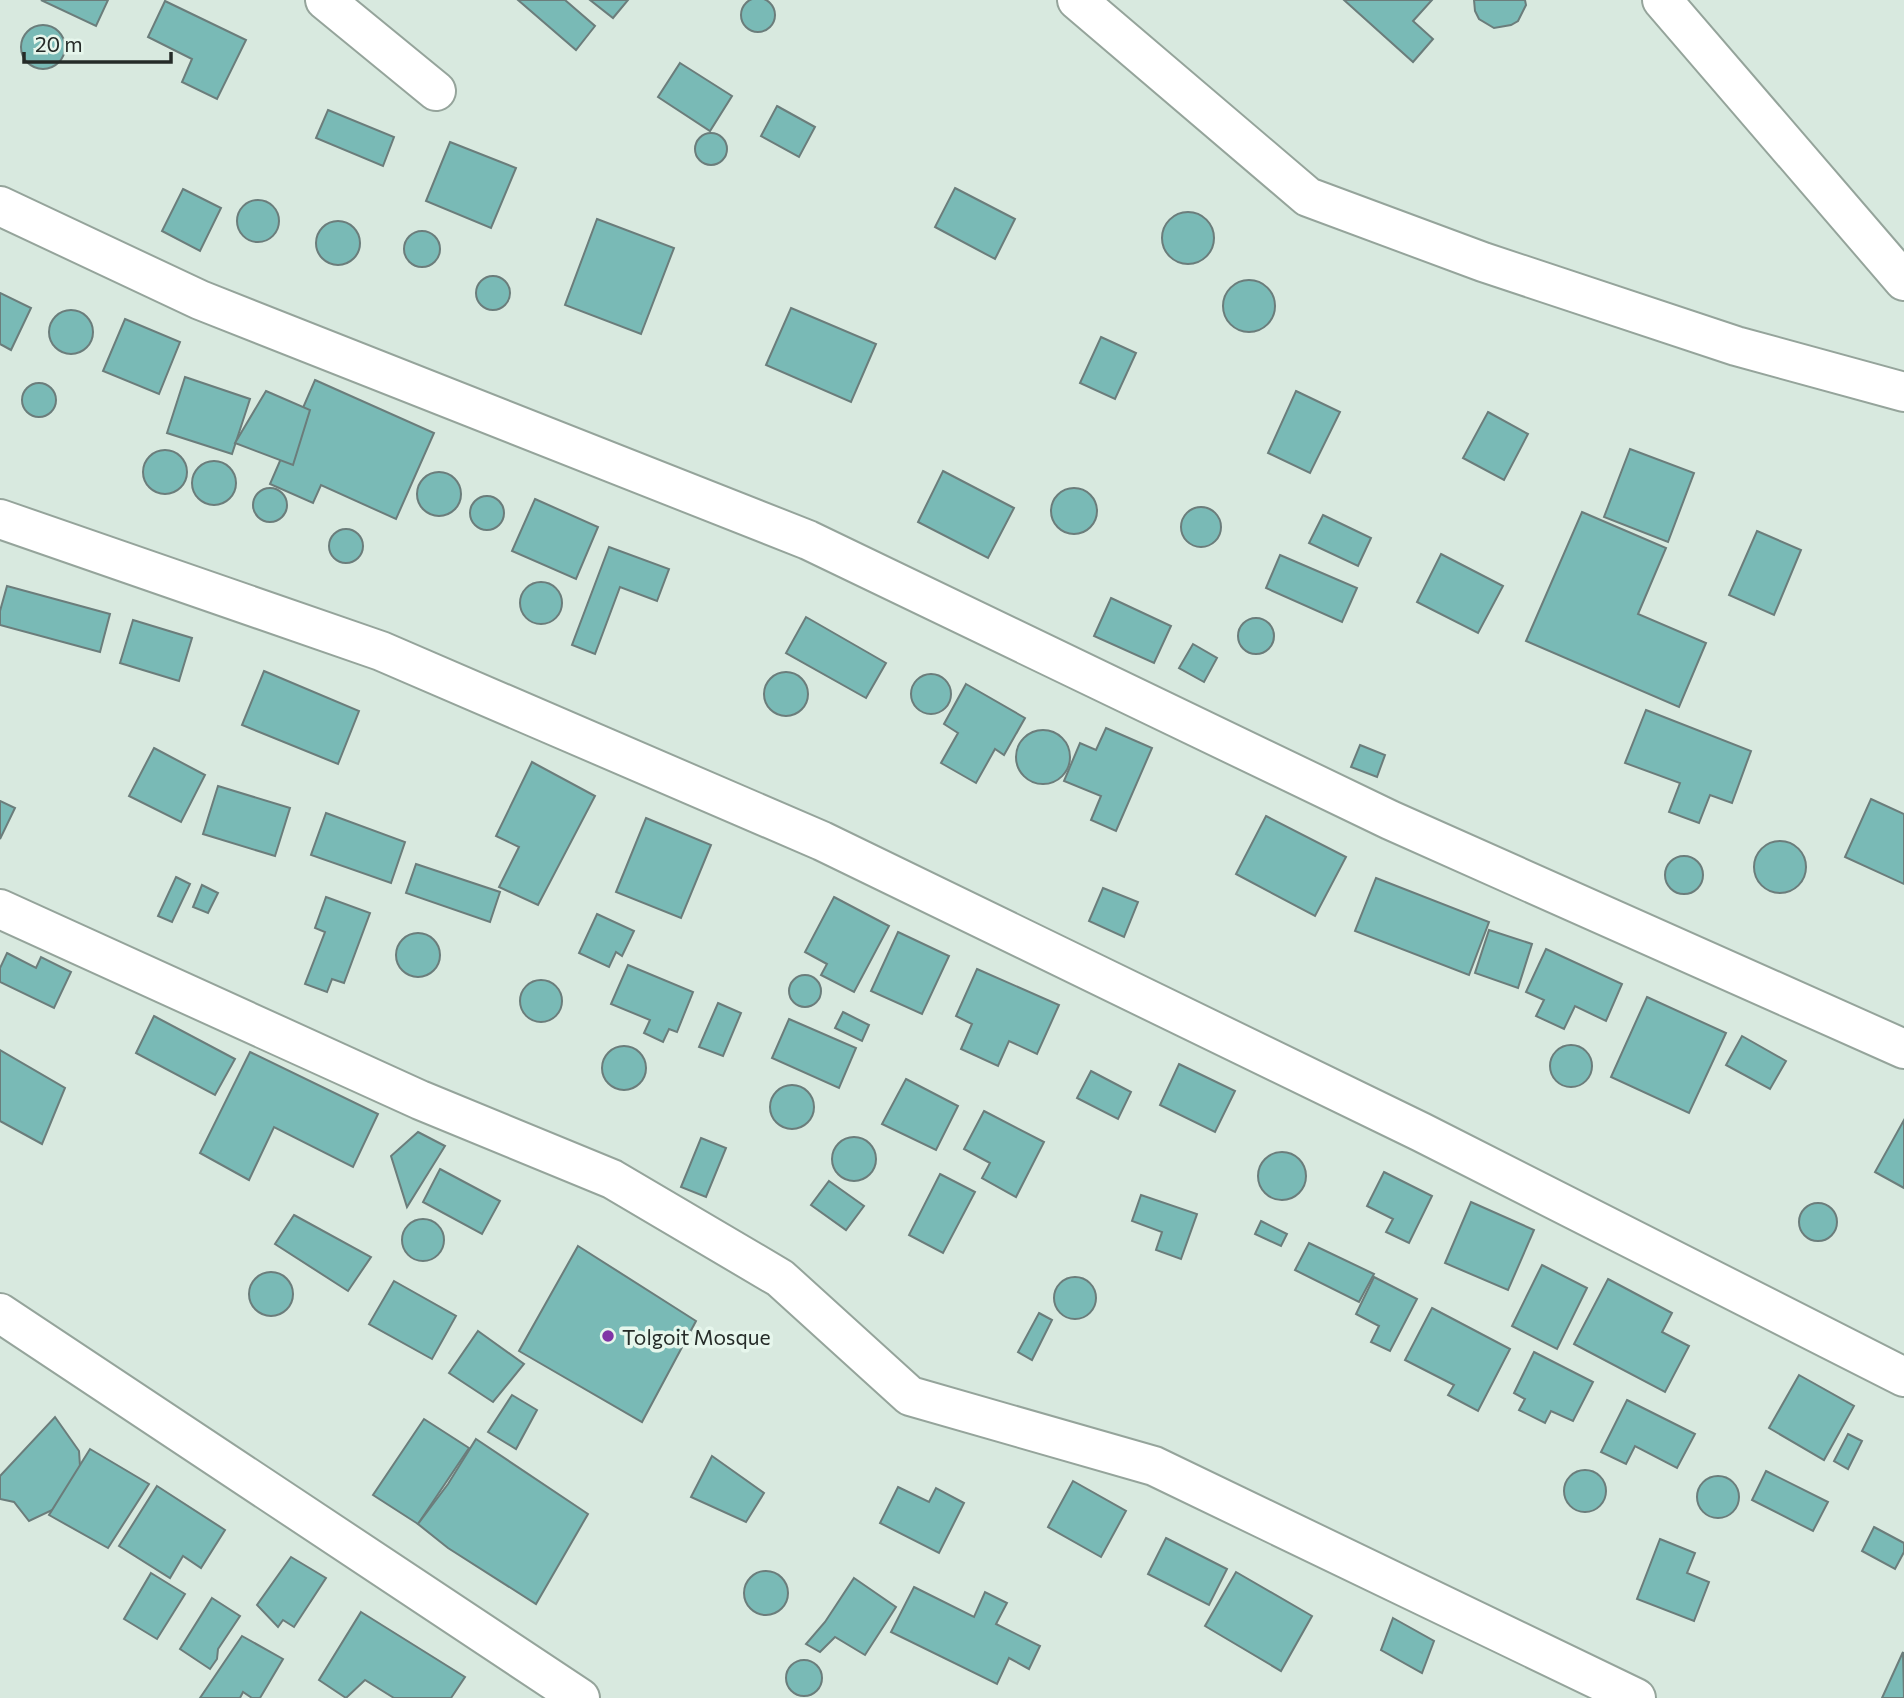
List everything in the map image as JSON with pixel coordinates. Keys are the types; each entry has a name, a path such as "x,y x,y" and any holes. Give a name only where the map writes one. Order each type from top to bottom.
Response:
{"street":[{"path":"324,0 436,91"},
{"path":"1077,0 1308,197 1483,262 1736,346 1904,392"},
{"path":"1662,0 1904,281"},
{"path":"0,206 200,300 808,540 1390,820 1867,1030 1904,1049"},
{"path":"0,519 382,651 822,841 1421,1132 1904,1377"},
{"path":"0,909 420,1100 612,1179 780,1278 910,1396 1154,1466 1636,1698"},
{"path":"0,1313 580,1698"}],"building":[{"path":"758,-2 770,3 775,15 770,27 758,32 746,27 741,15 746,3"},
{"path":"41,0 108,0 96,26"},
{"path":"518,0 565,0 595,26 576,50"},
{"path":"590,0 628,0 613,18"},
{"path":"1344,0 1432,0 1413,21 1433,39 1413,62"},
{"path":"1474,0 1525,0 1526,5 1518,21 1494,28 1479,19"},
{"path":"165,1 246,40 217,99 182,82 192,59 148,37"},
{"path":"43,25 58,32 65,47 58,62 43,69 28,62 21,47 28,32"},
{"path":"680,63 732,96 710,131 658,97"},
{"path":"777,106 815,127 799,157 761,136"},
{"path":"328,110 394,137 383,166 316,138"},
{"path":"711,133 723,137 727,149 723,161 711,165 699,161 695,149 699,137"},
{"path":"450,142 516,168 491,228 426,201"},
{"path":"955,188 1015,219 995,259 935,227"},
{"path":"183,189 221,208 200,251 162,231"},
{"path":"258,200 273,206 279,221 273,236 258,242 243,236 237,221 243,206"},
{"path":"1188,212 1198,214 1206,220 1212,228 1212,248 1206,256 1198,262 1188,264 1178,262 1170,256 1164,248 1162,238 1164,228 1170,220 1178,214"},
{"path":"597,219 674,248 641,334 565,305"},
{"path":"338,221 353,228 360,243 353,258 338,265 323,258 316,243 323,228"},
{"path":"422,231 435,236 440,249 435,262 422,267 409,262 404,249 409,236"},
{"path":"493,276 505,281 510,293 505,305 493,310 481,305 476,293 481,281"},
{"path":"1249,280 1259,282 1267,288 1273,296 1273,316 1267,324 1259,330 1249,332 1239,330 1231,324 1225,316 1223,306 1225,296 1231,288 1239,282"},
{"path":"0,293 31,308 11,350 0,344"},
{"path":"791,308 876,344 851,402 766,365"},
{"path":"71,310 86,317 93,332 86,347 71,354 56,347 49,332 56,317"},
{"path":"125,319 180,342 159,394 103,371"},
{"path":"1101,337 1136,353 1115,399 1080,383"},
{"path":"185,377 250,399 232,454 167,433"},
{"path":"315,380 434,433 396,519 321,485 313,503 270,484"},
{"path":"39,383 51,388 56,400 51,412 39,417 27,412 22,400 27,388"},
{"path":"266,391 310,410 293,465 235,443"},
{"path":"1296,391 1340,412 1310,473 1268,453"},
{"path":"1488,412 1528,434 1504,480 1463,458"},
{"path":"1630,449 1694,473 1668,542 1604,517"},
{"path":"165,450 180,457 187,472 180,487 165,494 150,487 143,472 150,457"},
{"path":"214,461 229,468 236,483 229,498 214,505 199,498 192,483 199,468"},
{"path":"943,471 1014,508 988,558 918,522"},
{"path":"439,472 454,479 461,494 454,509 439,516 424,509 417,494 424,479"},
{"path":"270,488 282,493 287,505 282,517 270,522 258,517 253,505 258,493"},
{"path":"1074,488 1091,494 1097,511 1091,528 1074,534 1057,528 1051,511 1057,494"},
{"path":"487,496 499,501 504,513 499,525 487,530 475,525 470,513 475,501"},
{"path":"535,499 598,527 576,579 512,551"},
{"path":"1201,507 1215,513 1221,527 1215,541 1201,547 1187,541 1181,527 1187,513"},
{"path":"1582,512 1666,548 1638,614 1706,643 1679,707 1526,641"},
{"path":"1323,515 1371,538 1358,566 1309,543"},
{"path":"346,529 358,534 363,546 358,558 346,563 334,558 329,546 334,534"},
{"path":"1757,531 1801,550 1774,615 1729,595"},
{"path":"609,547 669,569 657,601 620,587 595,654 572,645"},
{"path":"1441,554 1503,586 1478,633 1417,602"},
{"path":"1280,555 1357,588 1342,622 1266,588"},
{"path":"541,582 556,588 562,603 556,618 541,624 526,618 520,603 526,588"},
{"path":"7,586 110,614 100,652 0,625 0,611"},
{"path":"1111,598 1171,626 1154,663 1094,636"},
{"path":"806,617 886,663 866,698 786,653"},
{"path":"1256,618 1269,623 1274,636 1269,649 1256,654 1243,649 1238,636 1243,623"},
{"path":"133,620 192,638 179,681 120,663"},
{"path":"1193,644 1217,658 1204,682 1179,668"},
{"path":"264,671 359,711 338,764 242,725"},
{"path":"786,672 801,679 808,694 801,709 786,716 771,709 764,694 771,679"},
{"path":"931,674 939,675 945,680 950,686 950,702 945,708 939,713 931,714 923,713 917,708 912,702 911,694 912,686 917,680 923,675"},
{"path":"966,684 1025,718 1004,755 995,749 976,783 941,763 958,733 944,724"},
{"path":"1646,710 1751,751 1732,803 1710,795 1699,823 1669,812 1680,783 1625,763"},
{"path":"1106,728 1152,748 1116,831 1091,820 1101,796 1064,781 1080,743 1096,750"},
{"path":"1043,730 1062,738 1070,757 1062,776 1043,784 1024,776 1016,757 1024,738"},
{"path":"1360,745 1385,755 1377,777 1351,767"},
{"path":"154,748 205,775 181,822 129,796"},
{"path":"532,762 595,796 538,905 499,887 519,847 496,836"},
{"path":"218,786 290,808 275,856 203,834"},
{"path":"1871,799 1904,814 1904,884 1845,857"},
{"path":"0,801 15,808 0,839"},
{"path":"326,813 405,842 391,883 311,855"},
{"path":"1266,816 1346,857 1315,916 1236,874"},
{"path":"646,818 711,845 681,918 616,892"},
{"path":"1780,841 1790,843 1798,849 1804,857 1804,877 1798,885 1790,891 1780,893 1770,891 1762,885 1756,877 1754,867 1756,857 1762,849 1770,843"},
{"path":"1684,856 1698,861 1703,875 1698,889 1684,894 1670,889 1665,875 1670,861"},
{"path":"416,864 500,892 490,922 406,893"},
{"path":"176,877 190,884 172,922 158,916"},
{"path":"1376,878 1489,922 1469,975 1355,931"},
{"path":"202,885 218,893 208,913 193,907"},
{"path":"1103,888 1138,902 1124,937 1089,921"},
{"path":"326,897 370,913 344,983 332,979 327,992 305,984 325,932 315,928"},
{"path":"834,897 889,926 854,992 821,975 827,964 805,952"},
{"path":"597,914 634,931 622,956 616,952 609,967 579,953"},
{"path":"1489,930 1532,944 1518,988 1475,973"},
{"path":"898,932 949,956 922,1014 871,991"},
{"path":"418,933 433,940 440,955 433,970 418,977 403,970 396,955 403,940"},
{"path":"1546,949 1622,984 1606,1021 1575,1006 1564,1029 1536,1016 1544,1000 1526,992"},
{"path":"7,953 36,968 41,957 71,972 54,1008 0,982 0,968"},
{"path":"628,965 693,992 677,1032 669,1029 663,1042 644,1033 650,1020 611,1004"},
{"path":"977,969 1059,1005 1037,1054 1009,1041 998,1066 961,1049 972,1024 956,1016"},
{"path":"805,975 817,979 821,991 817,1003 805,1007 793,1003 789,991 793,979"},
{"path":"541,980 556,986 562,1001 556,1016 541,1022 526,1016 520,1001 526,986"},
{"path":"1647,997 1726,1033 1689,1113 1611,1077"},
{"path":"718,1003 741,1013 723,1056 699,1047"},
{"path":"843,1012 869,1025 862,1041 835,1028"},
{"path":"154,1016 235,1059 215,1095 136,1053"},
{"path":"789,1019 856,1048 839,1088 772,1058"},
{"path":"1742,1036 1786,1061 1770,1089 1726,1065"},
{"path":"1571,1045 1586,1051 1592,1066 1586,1081 1571,1087 1556,1081 1550,1066 1556,1051"},
{"path":"624,1046 639,1053 646,1068 639,1083 624,1090 609,1083 602,1068 609,1053"},
{"path":"0,1050 65,1088 42,1144 0,1121"},
{"path":"250,1052 378,1114 353,1167 274,1127 249,1180 200,1153"},
{"path":"1179,1064 1235,1091 1215,1132 1160,1105"},
{"path":"1091,1071 1131,1092 1118,1119 1077,1098"},
{"path":"906,1079 958,1106 936,1150 882,1124"},
{"path":"792,1085 807,1092 814,1107 807,1122 792,1129 777,1122 770,1107 777,1092"},
{"path":"984,1111 1044,1142 1016,1197 982,1178 990,1163 964,1149"},
{"path":"1904,1120 1904,1188 1875,1172"},
{"path":"418,1132 445,1146 407,1207 391,1156"},
{"path":"854,1137 869,1144 876,1159 869,1174 854,1181 839,1174 832,1159 839,1144"},
{"path":"701,1138 726,1148 706,1197 681,1187"},
{"path":"1282,1152 1299,1159 1306,1176 1299,1193 1282,1200 1265,1193 1258,1176 1265,1159"},
{"path":"440,1169 500,1201 482,1234 423,1202"},
{"path":"1384,1172 1432,1196 1409,1243 1386,1232 1393,1219 1367,1206"},
{"path":"940,1174 975,1192 943,1253 909,1235"},
{"path":"829,1181 864,1206 846,1230 811,1205"},
{"path":"1141,1195 1197,1214 1181,1259 1156,1250 1162,1232 1132,1221"},
{"path":"1471,1202 1534,1230 1508,1290 1445,1263"},
{"path":"1818,1203 1832,1208 1837,1222 1832,1236 1818,1241 1804,1236 1799,1222 1804,1208"},
{"path":"294,1215 371,1257 348,1291 275,1244"},
{"path":"423,1219 438,1225 444,1240 438,1255 423,1261 408,1255 402,1240 408,1225"},
{"path":"1261,1221 1287,1234 1281,1246 1255,1234"},
{"path":"1309,1243 1374,1274 1359,1302 1295,1270"},
{"name":"Tolgoit Mosque","path":"578,1246 696,1321 642,1422 519,1351"},
{"path":"1542,1265 1587,1288 1557,1349 1512,1326"},
{"path":"271,1272 286,1279 293,1294 286,1309 271,1316 256,1309 249,1294 256,1279"},
{"path":"1075,1277 1090,1283 1096,1298 1090,1313 1075,1319 1060,1313 1054,1298 1060,1283"},
{"path":"1374,1277 1417,1299 1390,1351 1371,1342 1379,1326 1356,1314"},
{"path":"1608,1279 1672,1313 1662,1332 1689,1346 1665,1392 1574,1344"},
{"path":"394,1281 456,1316 432,1359 369,1324"},
{"path":"1432,1308 1510,1349 1478,1411 1448,1395 1454,1385 1405,1360"},
{"path":"1039,1313 1052,1320 1032,1360 1018,1352"},
{"path":"478,1331 524,1364 493,1402 449,1373"},
{"path":"1534,1352 1593,1382 1573,1421 1551,1411 1545,1423 1519,1410 1525,1399 1514,1393"},
{"path":"1799,1375 1854,1406 1824,1460 1769,1428"},
{"path":"512,1395 537,1410 516,1449 488,1432"},
{"path":"1627,1400 1695,1434 1677,1468 1635,1446 1626,1464 1601,1452"},
{"path":"55,1417 79,1451 82,1496 29,1521 14,1502 0,1499 0,1476"},
{"path":"424,1419 469,1448 418,1524 373,1495"},
{"path":"1848,1434 1862,1441 1848,1469 1834,1461"},
{"path":"476,1439 588,1514 536,1604 448,1548 418,1524 448,1484"},
{"path":"90,1449 149,1484 108,1548 49,1515"},
{"path":"712,1456 764,1493 746,1522 691,1497"},
{"path":"1585,1470 1600,1476 1606,1491 1600,1506 1585,1512 1570,1506 1564,1491 1570,1476"},
{"path":"1766,1471 1828,1502 1813,1531 1752,1500"},
{"path":"1718,1476 1733,1482 1739,1497 1733,1512 1718,1518 1703,1512 1697,1497 1703,1482"},
{"path":"1073,1481 1126,1511 1101,1557 1048,1527"},
{"path":"157,1486 225,1530 201,1568 183,1556 170,1578 119,1546"},
{"path":"898,1487 929,1502 936,1488 964,1503 939,1553 880,1523"},
{"path":"1874,1527 1904,1543 1904,1552 1895,1569 1862,1551"},
{"path":"1166,1538 1227,1569 1209,1605 1148,1574"},
{"path":"1660,1539 1695,1553 1687,1573 1709,1582 1694,1621 1637,1599"},
{"path":"291,1557 326,1578 294,1627 283,1620 278,1627 257,1605"},
{"path":"766,1571 775,1572 782,1577 787,1584 787,1602 782,1609 775,1614 766,1615 757,1614 750,1609 745,1602 744,1593 745,1584 750,1577 757,1572"},
{"path":"1236,1572 1312,1616 1281,1671 1205,1626"},
{"path":"151,1573 185,1594 157,1639 124,1619"},
{"path":"854,1578 896,1607 865,1655 835,1637 820,1652 806,1644 825,1622"},
{"path":"914,1587 974,1617 985,1592 1007,1603 996,1624 1040,1646 1029,1669 1009,1658 997,1684 891,1632"},
{"path":"212,1598 240,1616 218,1649 217,1659 210,1669 180,1649"},
{"path":"361,1612 465,1677 451,1698 394,1698 365,1680 346,1698 319,1680"},
{"path":"1393,1618 1434,1641 1422,1673 1381,1650"},
{"path":"242,1636 283,1659 260,1698 252,1698 243,1692 240,1698 200,1698"},
{"path":"1903,1652 1904,1698 1882,1698"},
{"path":"804,1660 817,1665 822,1678 817,1691 804,1696 791,1691 786,1678 791,1665"}],"place":[{"name":"Tolgoit Mosque","path":"608,1336"}]}
